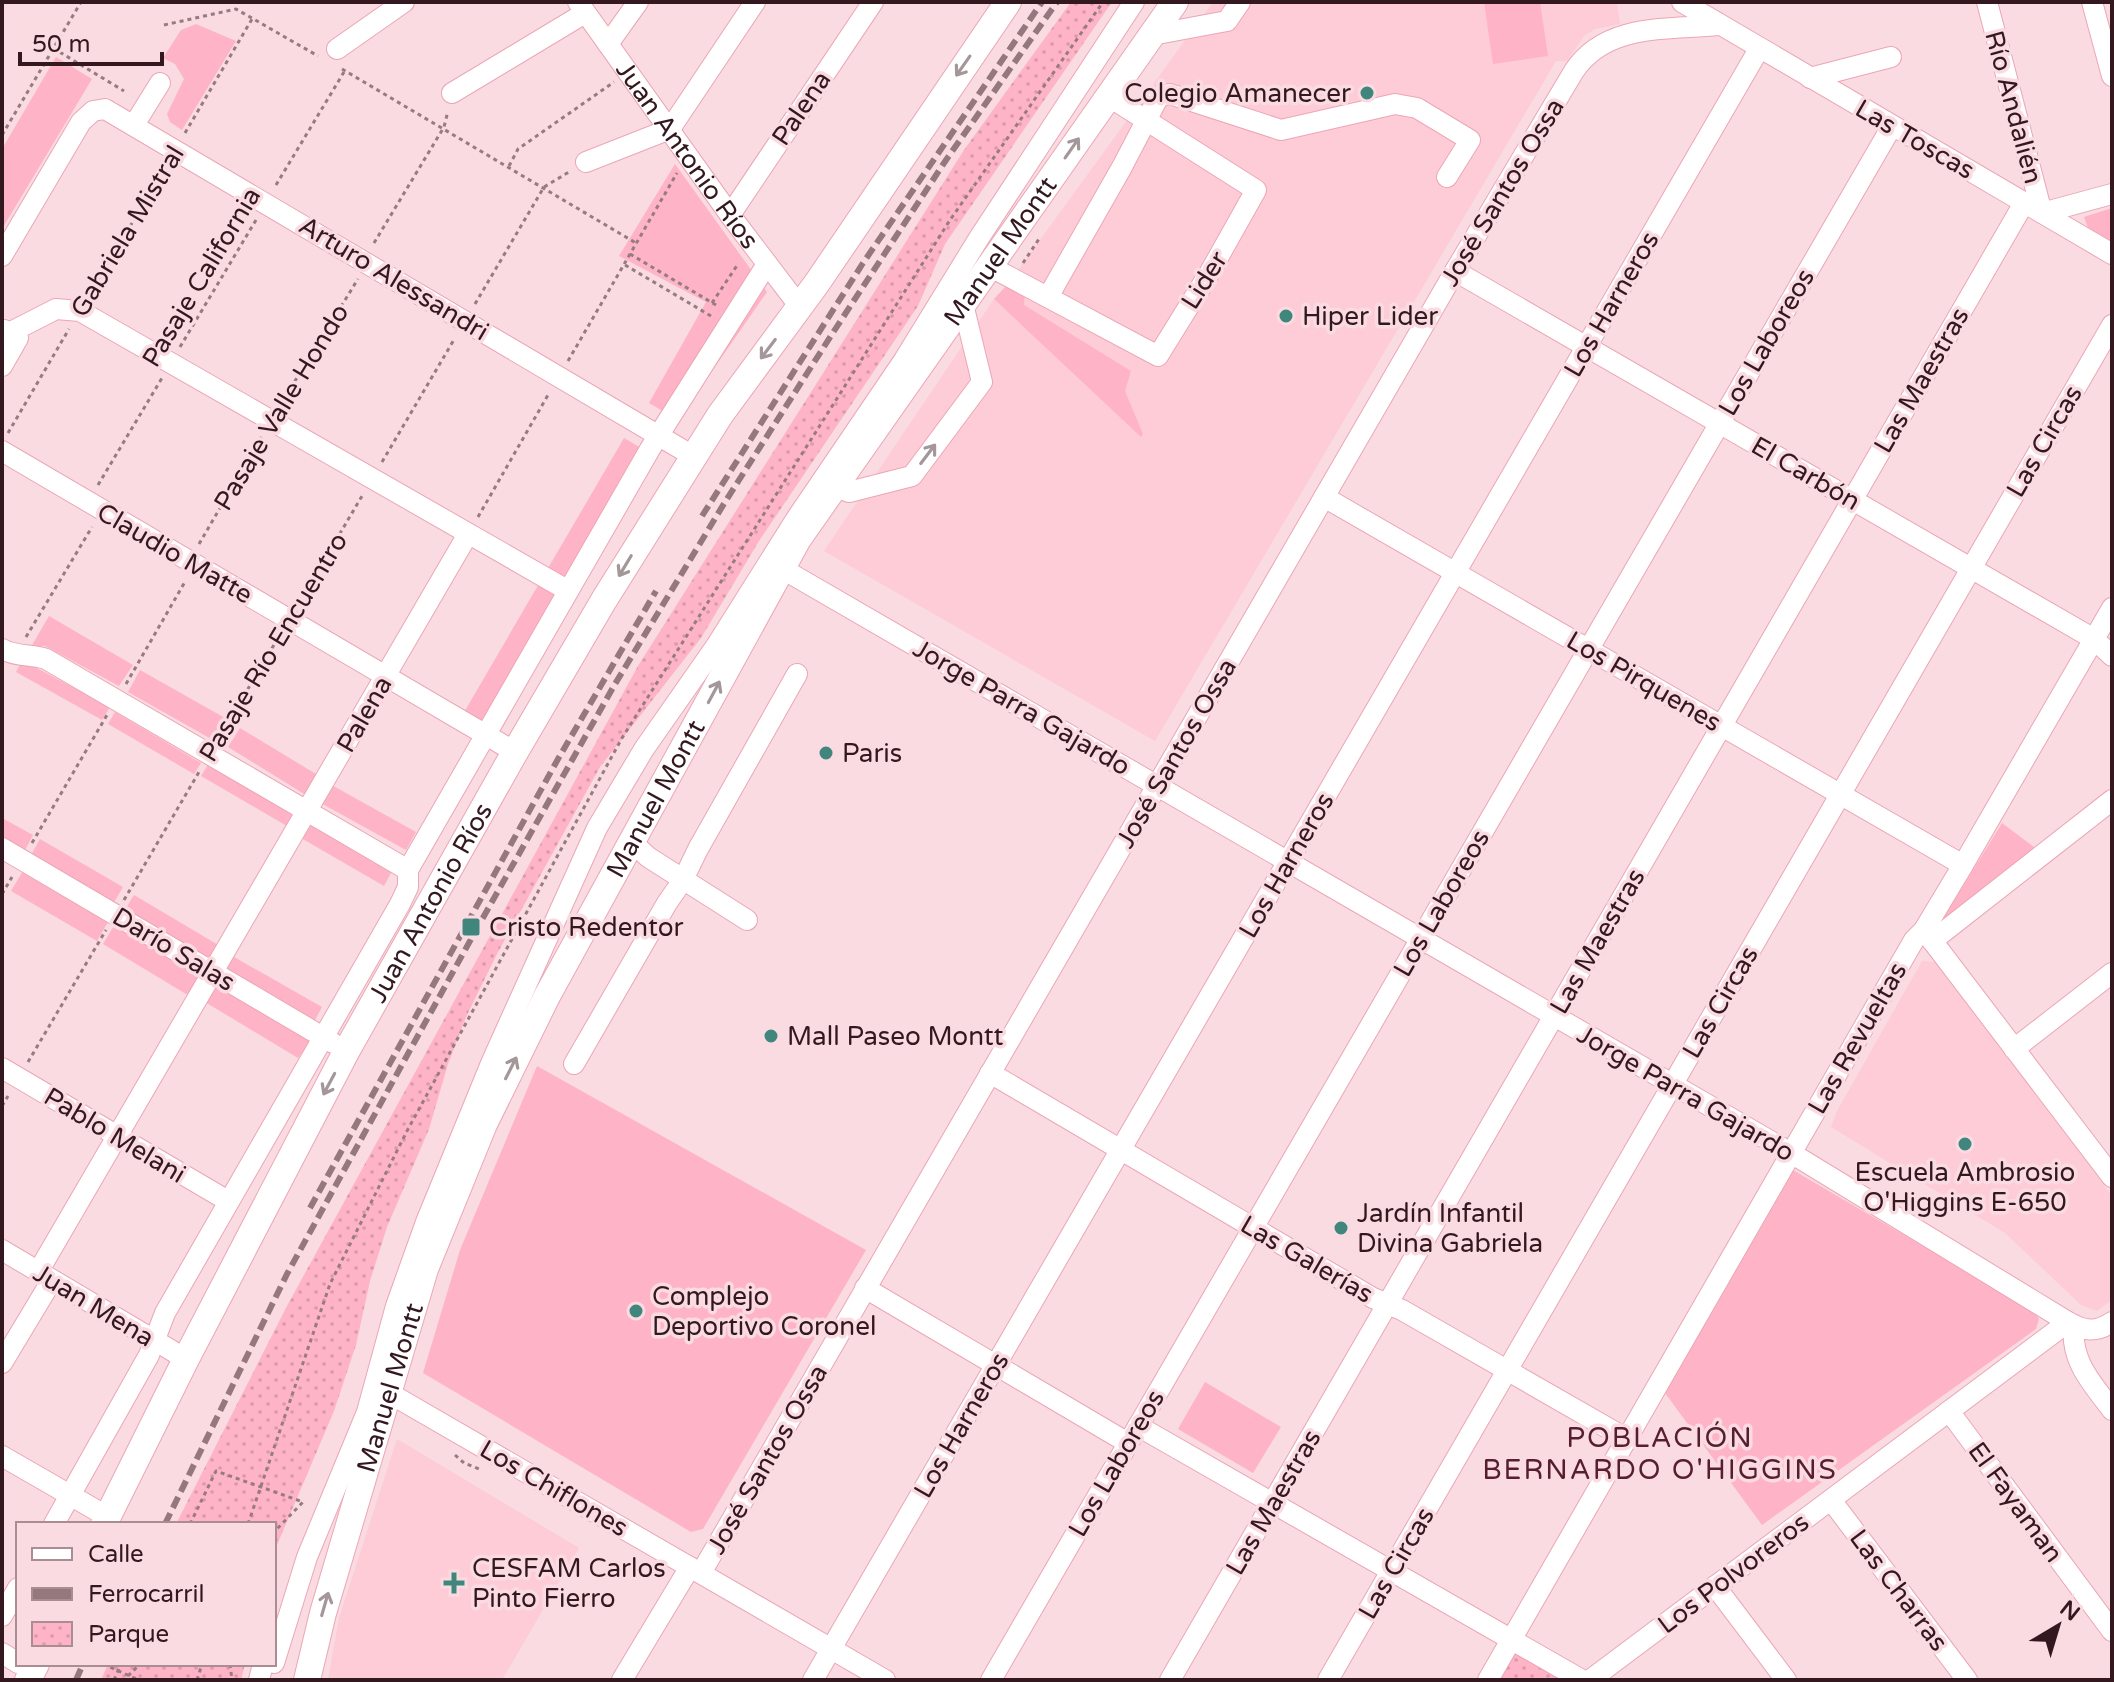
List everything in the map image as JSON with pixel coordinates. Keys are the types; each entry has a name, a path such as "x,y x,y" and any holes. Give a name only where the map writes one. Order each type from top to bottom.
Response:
{"main road":[{"name":"Juan Antonio Ríos","path":"106,1520 347,1050 515,752 693,456 800,307 1008,2"},
{"name":"Manuel Montt","path":"307,1680 323,1613 425,1269 484,1124 541,1008 798,539 1175,2"}],"street":[{"path":"329,56 404,2"},
{"path":"608,44 638,2"},
{"path":"586,162 670,129 755,2"},
{"name":"Palena","path":"730,215 873,2"},
{"name":"Manuel Montt","path":"276,1619 303,1538 351,1426 391,1288 419,1208 489,1040 575,851 635,745 695,660 899,350 961,242 1121,2"},
{"name":"Manuel Montt","path":"276,1657 307,1557 367,1412 396,1306 426,1222 492,1061 597,828 644,749 716,646 796,519 910,351 979,238 1134,2"},
{"path":"1152,35 1227,21 1240,2"},
{"name":"Las Toscas","path":"1682,2 2112,254"},
{"name":"Río Andalién","path":"1987,2 2033,208"},
{"path":"2092,2 2112,76"},
{"path":"452,93 582,7"},
{"name":"Juan Antonio Ríos","path":"582,7 730,215 800,307"},
{"name":"José Santos Ossa","path":"622,1680 695,1570 865,1288 1574,71 1587,53 1606,40 1627,33 1718,25"},
{"name":"Los Harneros","path":"813,1680 1759,49"},
{"path":"1810,78 1891,57"},
{"path":"134,125 160,83"},
{"path":"1048,297 1159,96 1170,94 1281,130 1395,104 1417,108 1470,140 1447,177"},
{"name":"Lider","path":"989,266 1158,356 1256,190 1108,96"},
{"name":"Arturo Alessandri","path":"2,256 81,122 93,111 105,109 693,456"},
{"name":"Los Laboreos","path":"991,1680 1892,126"},
{"path":"2033,208 2112,194"},
{"name":"Las Maestras","path":"1170,1680 1853,500 2033,208"},
{"path":"55,1522 149,1355 165,1313 400,904 408,887 408,870 659,434 767,264"},
{"name":"El Carbón","path":"1455,271 2094,639 2112,656"},
{"path":"836,487 849,492 912,476 982,382 963,304"},
{"path":"2,366 10,333 56,309 80,311 567,590"},
{"name":"Las Circas","path":"1328,1680 2112,325"},
{"name":"Claudio Matte","path":"2,451 515,752"},
{"name":"Los Pirquenes","path":"1324,497 1963,865"},
{"name":"Palena","path":"2,1363 118,1137 468,534"},
{"name":"Jorge Parra Gajardo","path":"781,568 1791,1153 2078,1326"},
{"name":"Las Revueltas","path":"1488,1680 1914,940 1928,935 1963,865 2112,608"},
{"path":"2094,639 2112,626"},
{"path":"9,652 46,659 408,870"},
{"path":"574,1064 683,880 797,674"},
{"path":"2108,1163 2014,1049 1928,935 2112,800"},
{"path":"631,841 648,857 747,920"},
{"name":"Darío Salas","path":"2,848 347,1050"},
{"path":"2014,1049 2112,973"},
{"name":"Pablo Melani","path":"10,1073 228,1201"},
{"name":"Las Galerías","path":"990,1073 1373,1298 1627,1439"},
{"name":"Juan Mena","path":"2,1250 186,1359"},
{"path":"865,1288 996,1365 1272,1503 1582,1680"},
{"name":"Los Polvoreros","path":"1590,1680 1949,1411 2078,1326 2112,1322"},
{"path":"2078,1326 2074,1348 2077,1359 2112,1410"},
{"name":"Los Chiflones","path":"389,1393 885,1680"},
{"name":"El Fayaman","path":"1949,1411 2112,1631"},
{"path":"2,1456 71,1495 106,1520"},
{"name":"Las Charras","path":"1831,1500 1967,1680"},
{"path":"1715,1586 1786,1680"},
{"path":"2,1616 16,1592"}],"path":[{"path":"2,135 81,2"},
{"path":"249,1522 330,1284 383,1176 622,738 950,220 1103,2"},
{"path":"164,25 236,9 329,56 345,70 636,243"},
{"name":"Gabriela Mistral","path":"2,443 252,19"},
{"path":"53,48 124,91"},
{"name":"Pasaje California","path":"9,652 95,506 170,363 345,70"},
{"path":"509,166 518,149 629,72"},
{"name":"Pasaje Valle Hondo","path":"2,894 117,699 271,420 359,277 365,261 444,127"},
{"path":"468,534 688,154"},
{"path":"544,187 586,162"},
{"name":"Pasaje Río Encuentro","path":"2,1106 10,1073 115,915 544,187"},
{"path":"630,254 712,303 731,322"},
{"path":"624,264 731,322"},
{"path":"712,303 738,264"},
{"path":"191,1522 216,1471 303,1502 276,1530"},
{"path":"106,1666 139,1680"},
{"path":"114,1680 120,1666"},
{"path":"128,1676 138,1666"}],"shaded area":[{"path":"1213,2 1617,2 1620,24 1595,29 1584,36 1567,61 1556,61 1155,741 824,551 994,299"},
{"name":"Escuela Ambrosio O'Higgins E-650","path":"1922,961 1937,962 2112,1196 2112,1300 2097,1311 2081,1305 2005,1233 1831,1127 1837,1111"},
{"name":"CESFAM Carlos Pinto Fierro","path":"397,1439 579,1548 502,1680 328,1680 339,1618"}],"green space":[{"path":"1071,2 1112,2 945,244 918,306 759,541 701,638 600,767 497,954 466,1017 429,1129 387,1227 370,1281 356,1345 334,1411 276,1547 276,1522 177,1522 287,1306 638,666 964,150"},
{"path":"1484,2 1540,2 1548,56 1493,64"},
{"path":"196,24 236,41 182,130 170,122 167,114 184,79 175,64 163,58 181,30"},
{"path":"56,57 92,79 2,229 2,149"},
{"path":"675,164 767,292 678,420 649,403 706,302 619,256"},
{"path":"2112,208 2112,242 2088,228 2084,217"},
{"path":"1008,284 1025,292 1024,305 1131,371 1125,391 1143,434 1141,437 994,299"},
{"path":"624,438 653,455 489,732 463,714"},
{"path":"49,616 133,665 119,686 45,646 31,647"},
{"path":"21,663 31,665 110,707 102,720 16,672"},
{"path":"140,670 225,718 213,740 128,692"},
{"path":"115,712 201,763 194,774 108,724"},
{"path":"240,728 321,777 309,797 228,747"},
{"path":"209,763 300,815 292,829 201,776"},
{"path":"328,783 416,832 406,850 317,801"},
{"path":"2,818 33,835 24,852 2,840"},
{"path":"2002,823 2038,850 1953,918 1944,917"},
{"path":"310,824 392,871 384,886 301,838"},
{"path":"40,839 123,887 113,904 31,855"},
{"path":"23,871 108,922 97,941 11,891"},
{"path":"134,895 225,949 214,967 123,913"},
{"path":"115,924 208,980 196,1000 103,944"},
{"path":"229,954 322,1007 314,1022 221,968"},
{"path":"215,984 310,1041 298,1058 205,1002"},
{"name":"Complejo Deportivo Coronel","path":"537,1066 866,1250 703,1529 691,1532 423,1373 460,1250"},
{"path":"1793,1170 2034,1311 2039,1319 2036,1329 1762,1525 1665,1393"},
{"path":"1205,1382 1281,1427 1253,1473 1178,1429"},
{"path":"1511,1651 1561,1680 1494,1680"},
{"path":"107,1666 244,1666 241,1680 101,1680"}],"railway":[{"path":"702,516 863,263 1042,2"},
{"path":"166,1522 287,1274 615,684 725,502 834,331 946,160 1057,2"},
{"path":"310,1208 558,759 656,591"},
{"path":"76,1680 82,1666"}],"place":[{"name":"Colegio Amanecer","path":"1367,93"},
{"name":"Hiper Lider","path":"1286,316"},
{"name":"Paris","path":"826,753"},
{"name":"Cristo Redentor","path":"471,927"},
{"name":"Mall Paseo Montt","path":"771,1036"},
{"name":"Escuela Ambrosio O'Higgins E-650","path":"1965,1144"},
{"name":"Jardín Infantil Divina Gabriela","path":"1341,1228"},
{"name":"Complejo Deportivo Coronel","path":"636,1311"},
{"name":"CESFAM Carlos Pinto Fierro","path":"454,1583"}],"district":[{"name":"POBLACIÓN BERNARDO O'HIGGINS","path":"1660,1453"}]}
